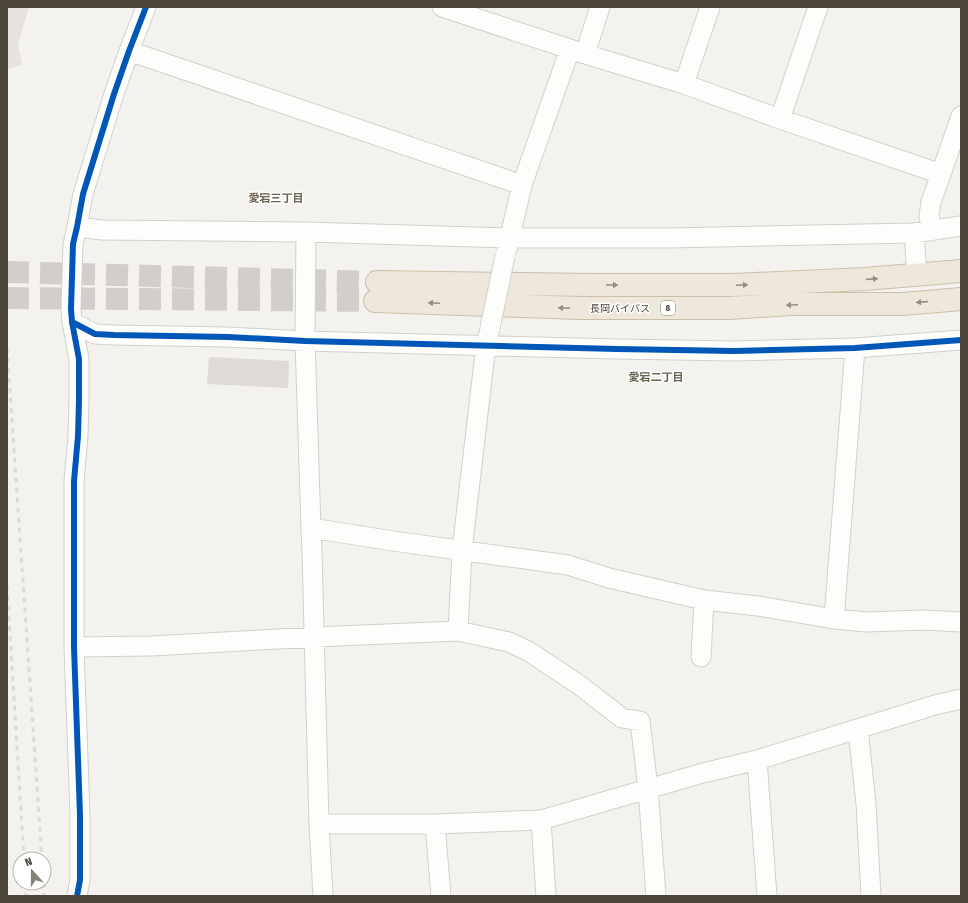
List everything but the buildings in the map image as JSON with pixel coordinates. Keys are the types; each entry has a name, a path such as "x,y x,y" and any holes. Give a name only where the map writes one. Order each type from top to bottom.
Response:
{"highway":[{"name":"長岡バイパス","path":"961,271 844,280 734,285 589,285 376,291 579,308 729,308 791,304 903,304 961,299"}],"street":[{"path":"77,896 80,880 80,815 74,647 74,481 78,436 79,360 71,309 73,244 78,227 83,194 114,94 146,7"},
{"path":"442,7 684,84 780,119 941,174"},
{"path":"458,631 462,550 488,336 509,238 522,185 577,51 600,7"},
{"path":"684,84 710,7"},
{"path":"780,119 818,7"},
{"path":"129,51 522,185"},
{"path":"917,275 923,232 929,216 931,202 961,116"},
{"path":"78,227 109,231 306,232 509,238 669,238 923,232 961,226"},
{"path":"306,232 305,341 315,636 319,824 323,896"},
{"path":"72,322 95,334 114,335 228,337 305,341 488,336 734,351 855,348 961,340"},
{"path":"834,619 855,348"},
{"path":"311,528 568,565 610,578 704,600 758,606 834,619 866,622 924,620 961,622"},
{"path":"702,657 704,600"},
{"path":"74,647 151,646 315,636 458,631 509,642 528,651 578,684 622,718 640,721 648,789 656,896"},
{"path":"319,824 435,824 541,820 703,773 757,760 935,705 961,699"},
{"path":"858,729 866,804 871,896"},
{"path":"757,760 767,896"},
{"path":"541,820 546,896"},
{"path":"435,824 441,896"}],"shaded area":[{"path":"7,7 29,7 18,44 22,65 7,69"}],"tunnel":[{"path":"7,272 377,282"},
{"path":"7,298 375,301"}],"railway":[{"path":"7,348 41,851"},
{"path":"7,586 24,851"},
{"path":"26,891 26,896"},
{"path":"44,891 44,896"}],"cycle path":[{"path":"77,896 80,880 80,815 74,647 74,481 78,436 79,359 71,309 73,244 83,194 114,94 146,7"},
{"path":"72,322 95,334 114,335 617,349 734,351 855,348 961,340"}],"district":[{"name":"愛宕三丁目","path":"276,198"},
{"name":"愛宕二丁目","path":"656,377"}]}
